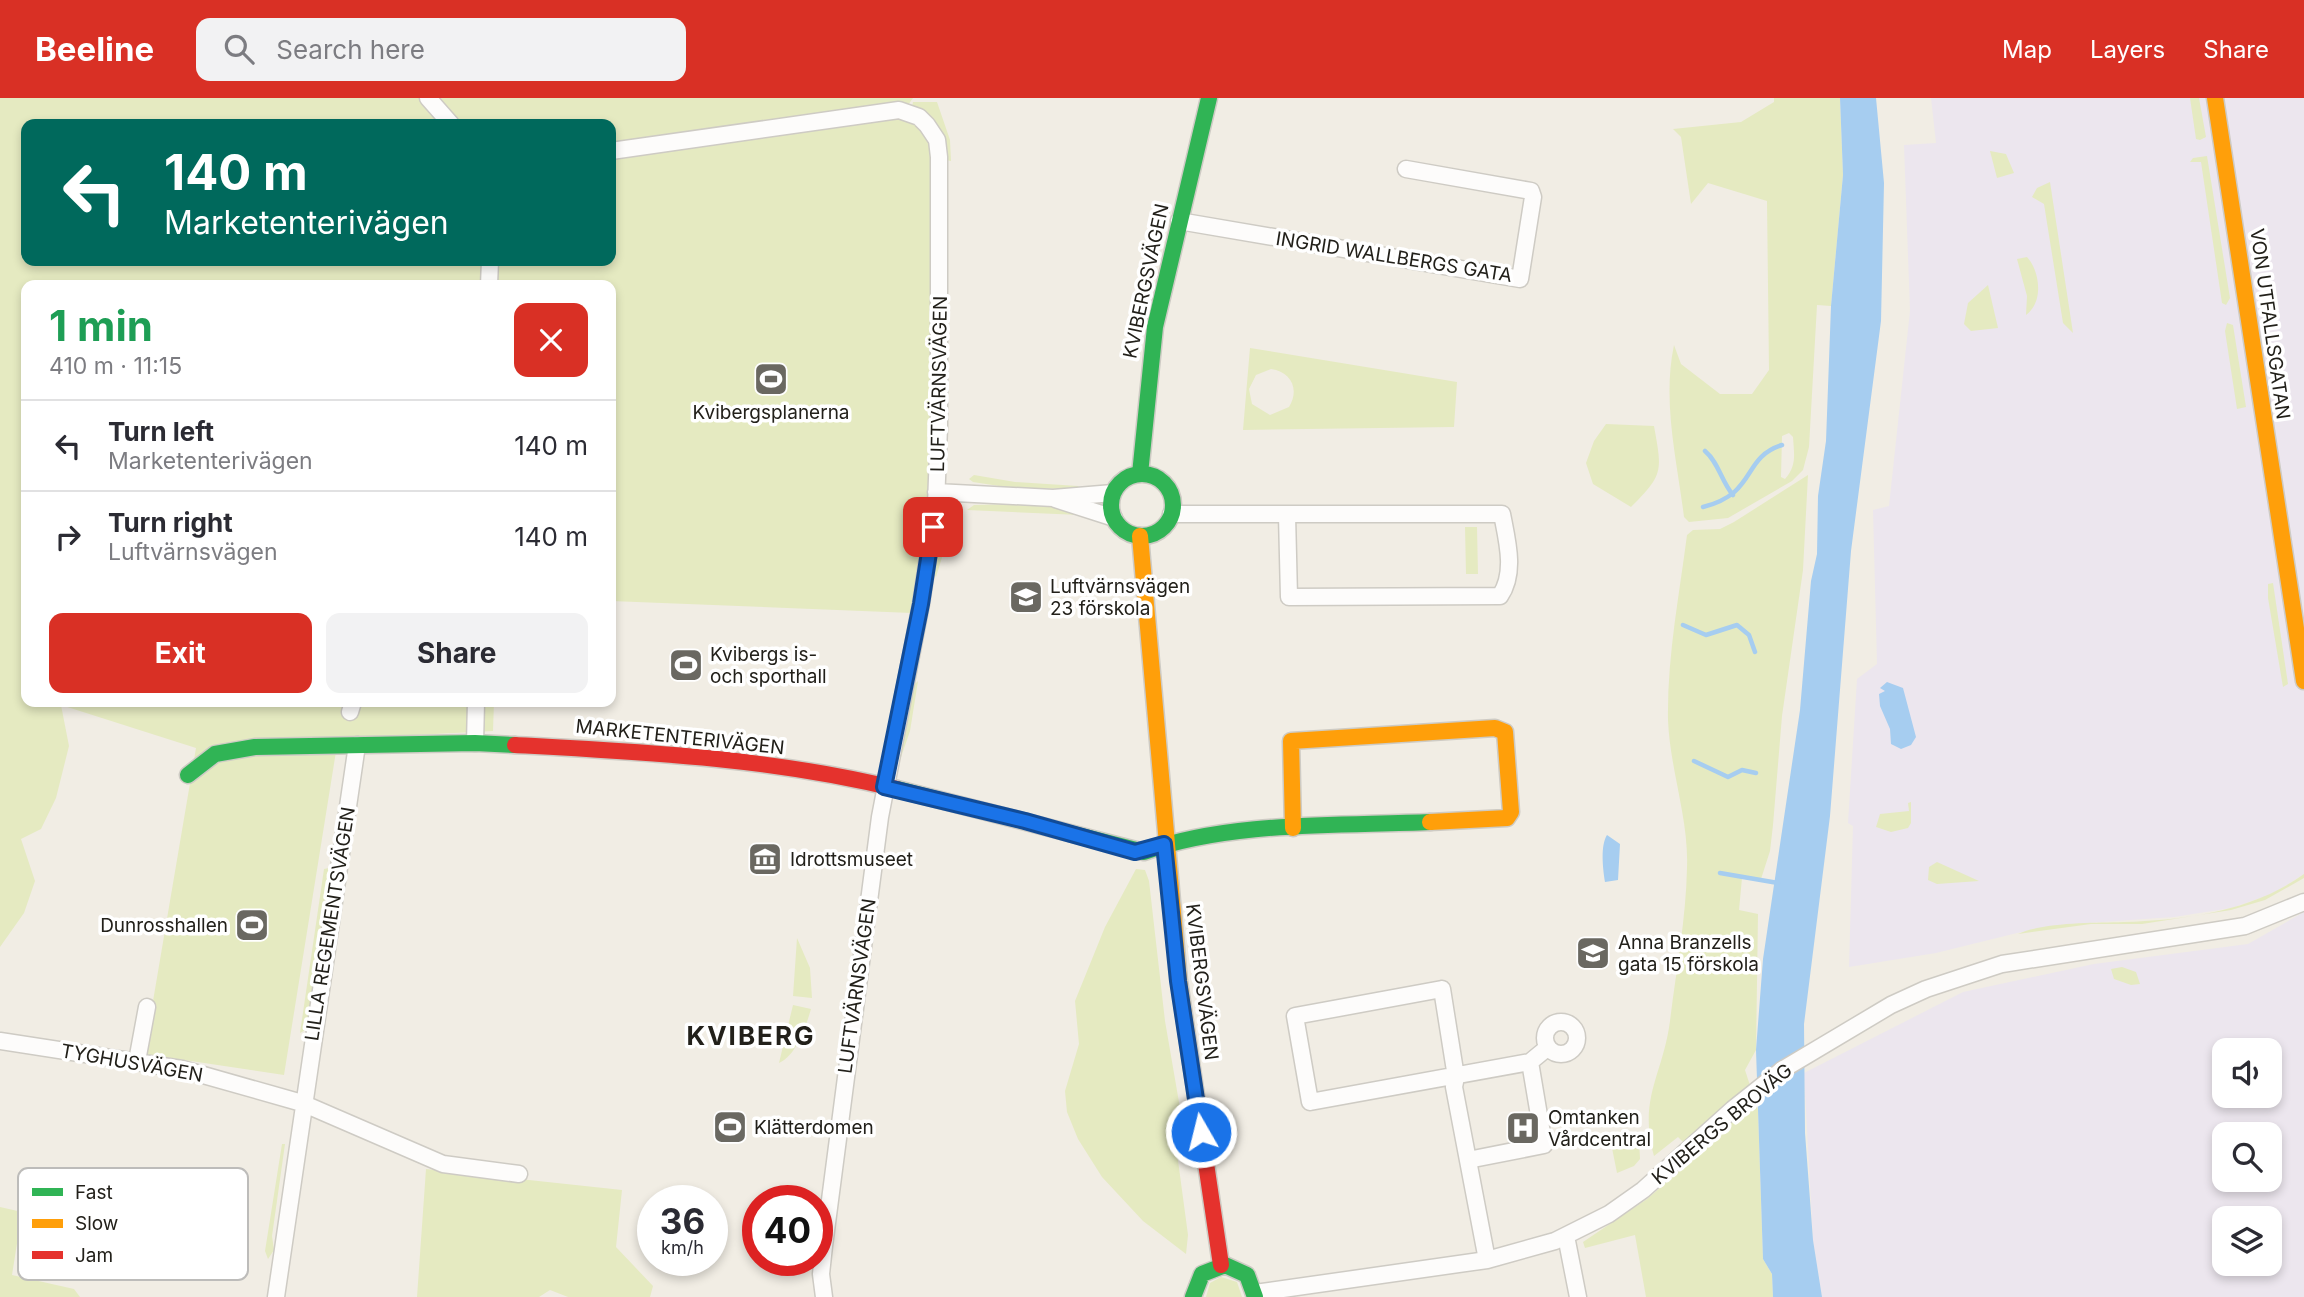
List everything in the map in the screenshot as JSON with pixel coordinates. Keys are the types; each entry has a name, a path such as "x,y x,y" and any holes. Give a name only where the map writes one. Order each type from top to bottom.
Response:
{"street":[{"path":"428,98 447,119"},
{"name":"KVIBERGSVÄGEN","path":"1140,474 1155,327 1209,98"},
{"name":"VON UTFALLSGATAN","path":"2215,98 2304,681"},
{"name":"LUFTVÄRNSVÄGEN","path":"616,150 900,110 919,117 937,141 940,414 936,492 921,604 884,787 824,1246 824,1297"},
{"name":"INGRID WALLBERGS GATA","path":"1179,221 1520,279 1533,197 1531,191 1406,169"},
{"path":"936,492 1053,498 1113,493 1127,478 1140,474 1153,476 1164,484 1171,495 1171,514 1159,530 1140,536 1124,531 1114,518 1053,498"},
{"path":"1113,493 1114,518"},
{"path":"1171,514 1502,514 1509,569 1508,585 1500,596 1289,597 1287,515"},
{"name":"KVIBERGSVÄGEN","path":"1140,536 1164,844 1178,981 1220,1265"},
{"path":"475,743 476,707"},
{"name":"MARKETENTERIVÄGEN","path":"188,775 215,754 231,749 475,743 703,757 845,776 1025,821 1135,852 1180,839 1293,828 1507,818 1511,812 1506,732 1495,728 1291,741 1293,828"},
{"name":"LILLA REGEMENTSVÄGEN","path":"276,1297 302,1103 357,746"},
{"name":"KVIBERGS BROVÄG","path":"1255,1295 1487,1260 1566,1236 1635,1196 1782,1070 1891,1005 1958,976 2049,956 2245,926 2304,902"},
{"path":"1487,1260 1454,1087 1456,1077 1442,989 1295,1016 1310,1102 1456,1077 1530,1062 1547,1048"},
{"path":"137,1061 147,1007"},
{"name":"TYGHUSVÄGEN","path":"0,1041 182,1069 302,1103"},
{"path":"1468,1160 1544,1145 1530,1062"},
{"path":"302,1103 421,1157 443,1164 519,1174"},
{"path":"1566,1236 1577,1297"},
{"path":"1193,1297 1200,1276 1220,1265 1244,1272 1255,1295"}],"shaded area":[{"path":"1931,98 2304,98 2304,874 2272,894 2231,908 2174,917 2073,924 2017,933 1936,953 1849,967 1853,826 1848,823 1857,679 1877,664 1873,510 1889,506 1910,311 1904,145 1936,143"},
{"path":"2304,912 2304,1297 1822,1297 1813,1240 1804,1073 1963,992 2094,964 2248,944"}],"green space":[{"name":"Kvibergsplanerna","path":"0,98 913,98 908,105 935,152 928,520 912,613 616,601 616,280 21,280 21,707 61,707 69,746 56,798 41,829 21,839 35,881 24,913 0,947"},
{"path":"1774,98 1840,98 1843,175 1831,306 1817,305 1809,447 1803,470 1792,481 1728,518 1689,522 1684,517 1670,409 1674,345 1681,364 1720,394 1752,394 1769,370 1767,201 1708,183 1691,204 1681,137 1673,129 1741,122 1774,102","holes":["1789,433 1793,437 1793,464 1785,479 1781,477 1782,436"]},
{"path":"2190,98 2199,98 2206,137 2200,140 2196,139"},
{"path":"913,102 937,102 950,140 951,161 946,160 938,127 912,107"},
{"path":"1990,151 2006,154 2014,173 1997,178"},
{"path":"2207,156 2230,298 2226,305 2222,303 2201,162 2190,162 2193,158"},
{"path":"2050,182 2073,333 2063,323 2044,204 2032,197 2037,188"},
{"path":"2027,257 2035,270 2038,295 2026,315 2027,296 2017,259"},
{"path":"1988,285 1998,328 1971,331 1964,324 1968,303"},
{"path":"2227,323 2233,325 2246,407 2237,409 2225,331"},
{"path":"1250,348 1457,382 1454,427 1243,430","holes":["1271,369 1292,382 1294,394 1289,407 1270,415 1252,404 1249,389 1256,375"]},
{"path":"1606,424 1654,426 1658,471 1650,487 1631,507 1593,484 1586,463 1594,441"},
{"path":"974,475 1015,482 1078,486 1081,489 1012,488 973,482 969,479"},
{"path":"1808,475 1803,570 1782,716 1770,851 1761,879 1742,878 1739,910 1758,914 1756,1050 1745,1070 1758,1110 1763,1259 1772,1274 1773,1297 1646,1297 1635,1235 1585,1248 1583,1242 1647,1199 1697,1156 1678,1137 1654,1156 1649,1118 1653,1087 1667,1040 1686,887 1687,850 1669,739 1668,697 1671,651 1687,535 1693,530 1720,529"},
{"path":"974,505 1055,506 1080,515 967,510"},
{"path":"952,514 954,518 936,577 933,572 942,536"},
{"path":"1465,527 1477,527 1478,574 1466,574"},
{"path":"2273,583 2288,684 2283,687 2268,598 2268,584"},
{"path":"918,681 910,731 898,766 912,687"},
{"name":"Kvibergsplanerna","path":"67,707 494,707 493,731 338,739 284,1075 144,1054 196,748"},
{"path":"1911,802 1911,823 1908,828 1891,832 1876,827 1880,814 1909,811 1908,803"},
{"path":"1937,862 1979,881 1937,884 1928,880 1929,867"},
{"path":"324,869 332,869 307,1029 300,1033"},
{"path":"1136,869 1145,870 1149,881 1165,1021 1180,1108 1177,1153 1188,1235 1186,1254 1143,1221 1102,1177 1078,1139 1067,1112 1065,1091 1079,1044 1075,1001 1105,927"},
{"path":"2304,874 2304,878 2265,900 2231,910 2201,915 2241,905 2263,897"},
{"path":"2185,917 2142,924 2091,924 2018,934 2042,927"},
{"path":"797,938 810,968 812,998 793,996"},
{"path":"2122,967 2136,972 2140,984 2131,985 2114,979 2111,969"},
{"path":"793,1005 811,1009 796,1047 779,1063"},
{"path":"1631,1133 1639,1139 1640,1159 1634,1166 1617,1173 1611,1143"},
{"path":"282,1144 285,1144 272,1236 274,1250 268,1259 265,1251"},
{"path":"426,1169 622,1190 616,1247 637,1269 637,1276 644,1276 653,1286 650,1297 568,1297 550,1290 539,1297 417,1297"},
{"path":"0,1207 18,1211 18,1237 12,1275 18,1276 18,1280 34,1280 74,1289 80,1297 0,1297"},
{"path":"1221,1277 1237,1282 1242,1297 1206,1297 1210,1283"}],"water":[{"path":"1840,98 1876,98 1884,183 1881,321 1851,551 1830,816 1804,1024 1805,1133 1813,1240 1822,1297 1773,1297 1772,1274 1763,1259 1756,1050 1763,959 1800,710 1811,581 1817,554 1818,496 1826,441 1831,306 1843,175"},
{"path":"1887,682 1903,688 1916,737 1911,745 1901,749 1891,744 1890,729 1880,706 1879,694 1885,691 1880,688"},
{"path":"1607,835 1620,844 1618,880 1605,882 1603,852"}],"waterway":[{"path":"1703,507 1721,501 1733,493 1760,458 1782,445"},
{"path":"1705,451 1714,461 1733,495"},
{"path":"1683,625 1706,635 1737,625 1749,635 1755,652"},
{"path":"1694,761 1728,777 1742,770 1756,773"},
{"path":"1720,873 1778,883"}],"traffic: fast":[{"path":"1140,474 1155,327 1209,98"},
{"path":"1142,474 1164,483 1173,505 1164,527 1142,536 1120,527 1111,505 1120,483 1142,474"},
{"path":"188,775 215,754 255,747 475,743 515,745"},
{"path":"897,789 1144,852 1177,842 1248,830 1430,822"},
{"path":"1193,1297 1202,1274 1225,1265 1247,1275 1255,1297"}],"traffic: slow":[{"path":"2215,98 2304,681"},
{"path":"1140,536 1179,981 1203,1143"},
{"path":"1293,828 1291,741 1495,728 1505,732 1511,812 1507,818 1430,822"}],"traffic: jam":[{"path":"515,745 755,763 850,778 897,789"},
{"path":"1203,1143 1221,1265"}],"place":[{"name":"Kvibergsplanerna","path":"771,379"},
{"name":"Luftvärnsvägen 23 förskola","path":"1026,597"},
{"name":"Kvibergs is- och sporthall","path":"686,665"},
{"name":"Idrottsmuseet","path":"765,859"},
{"name":"Dunrosshallen","path":"252,925"},
{"name":"Anna Branzells gata 15 förskola","path":"1593,953"},
{"name":"Klätterdomen","path":"730,1127"},
{"name":"Omtanken Vårdcentral","path":"1523,1128"}],"district":[{"name":"KVIBERG","path":"751,1035"}],"route":[{"path":"933,527 903,701 884,787 1025,821 1135,852 1144,852 1164,844 1178,981 1201,1132"}]}
